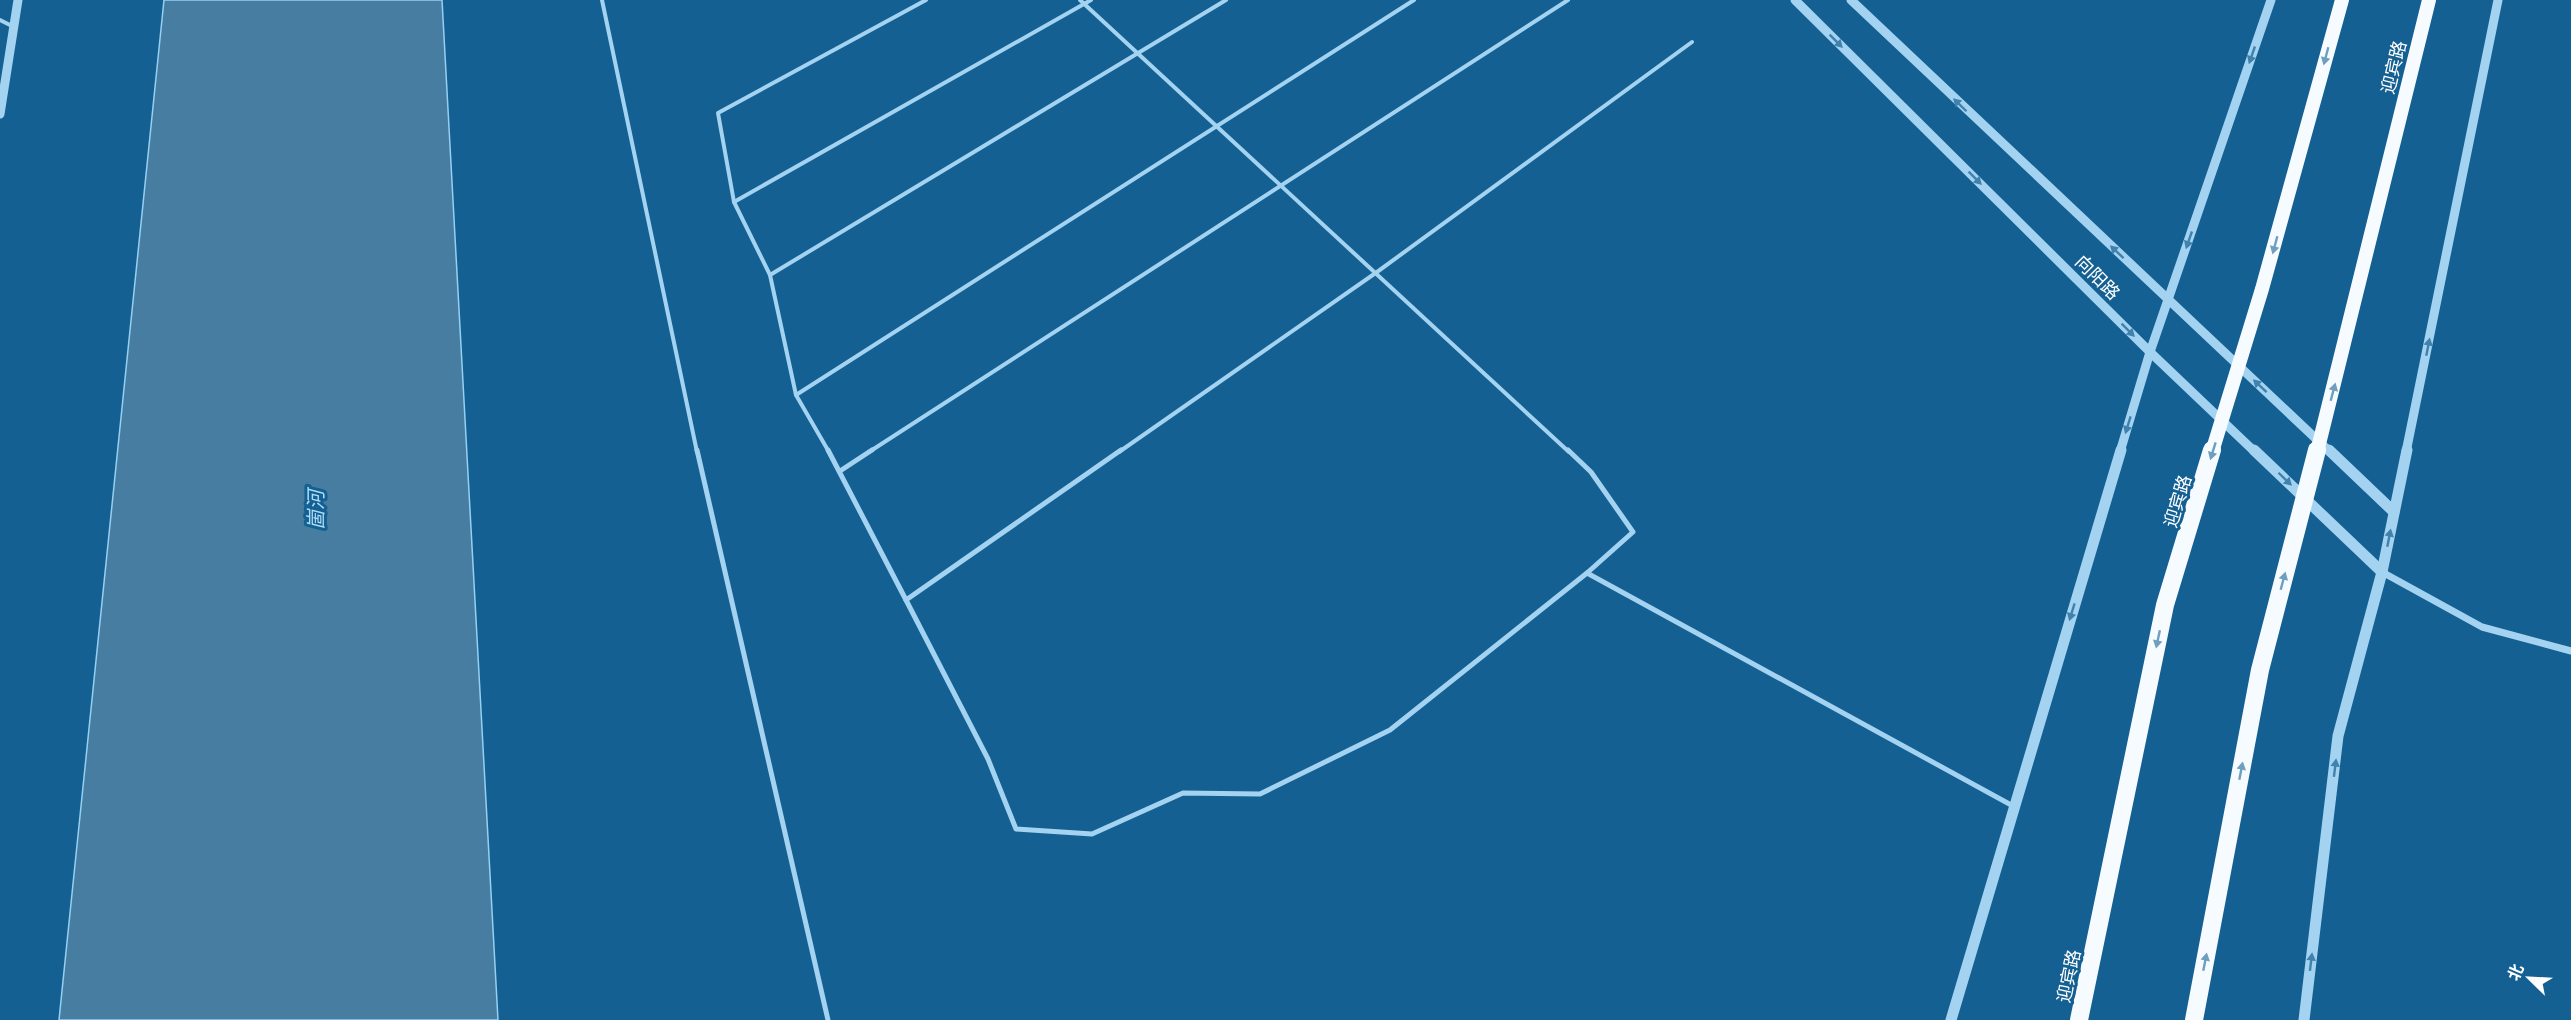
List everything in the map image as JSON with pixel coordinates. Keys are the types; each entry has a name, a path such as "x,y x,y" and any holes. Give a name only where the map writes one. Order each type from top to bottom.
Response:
{"highway":[{"name":"迎宾路","path":"2079,1020 2165,605 2262,289 2342,0"},
{"name":"迎宾路","path":"2194,1020 2260,670 2334,386 2429,0"}],"street":[{"path":"0,114 18,0"},
{"name":"向阳路","path":"1795,0 2151,352 2382,572"},
{"name":"向阳路","path":"1851,0 2394,512"},
{"path":"1951,1020 2013,806 2151,352 2271,0"},
{"path":"2304,1020 2338,736 2382,572 2498,0"},
{"path":"2382,572 2482,627 2571,651"}],"lane":[{"path":"602,0 674,350 758,729 828,1020"},
{"path":"926,0 718,113 734,202 770,274 796,394 840,471 988,759 1016,829 1092,834 1183,793 1260,794 1390,730 1587,573 1633,532 1591,472 1082,2"},
{"path":"734,202 1082,2 1091,0"},
{"path":"770,274 1226,0"},
{"path":"796,394 1414,0"},
{"path":"840,471 1569,0"},
{"path":"0,20 14,27"},
{"path":"906,600 1377,272 1692,42"},
{"path":"1587,573 2013,806"}],"water":[{"name":"崮河","path":"164,0 442,0 498,1020 59,1020"}]}
